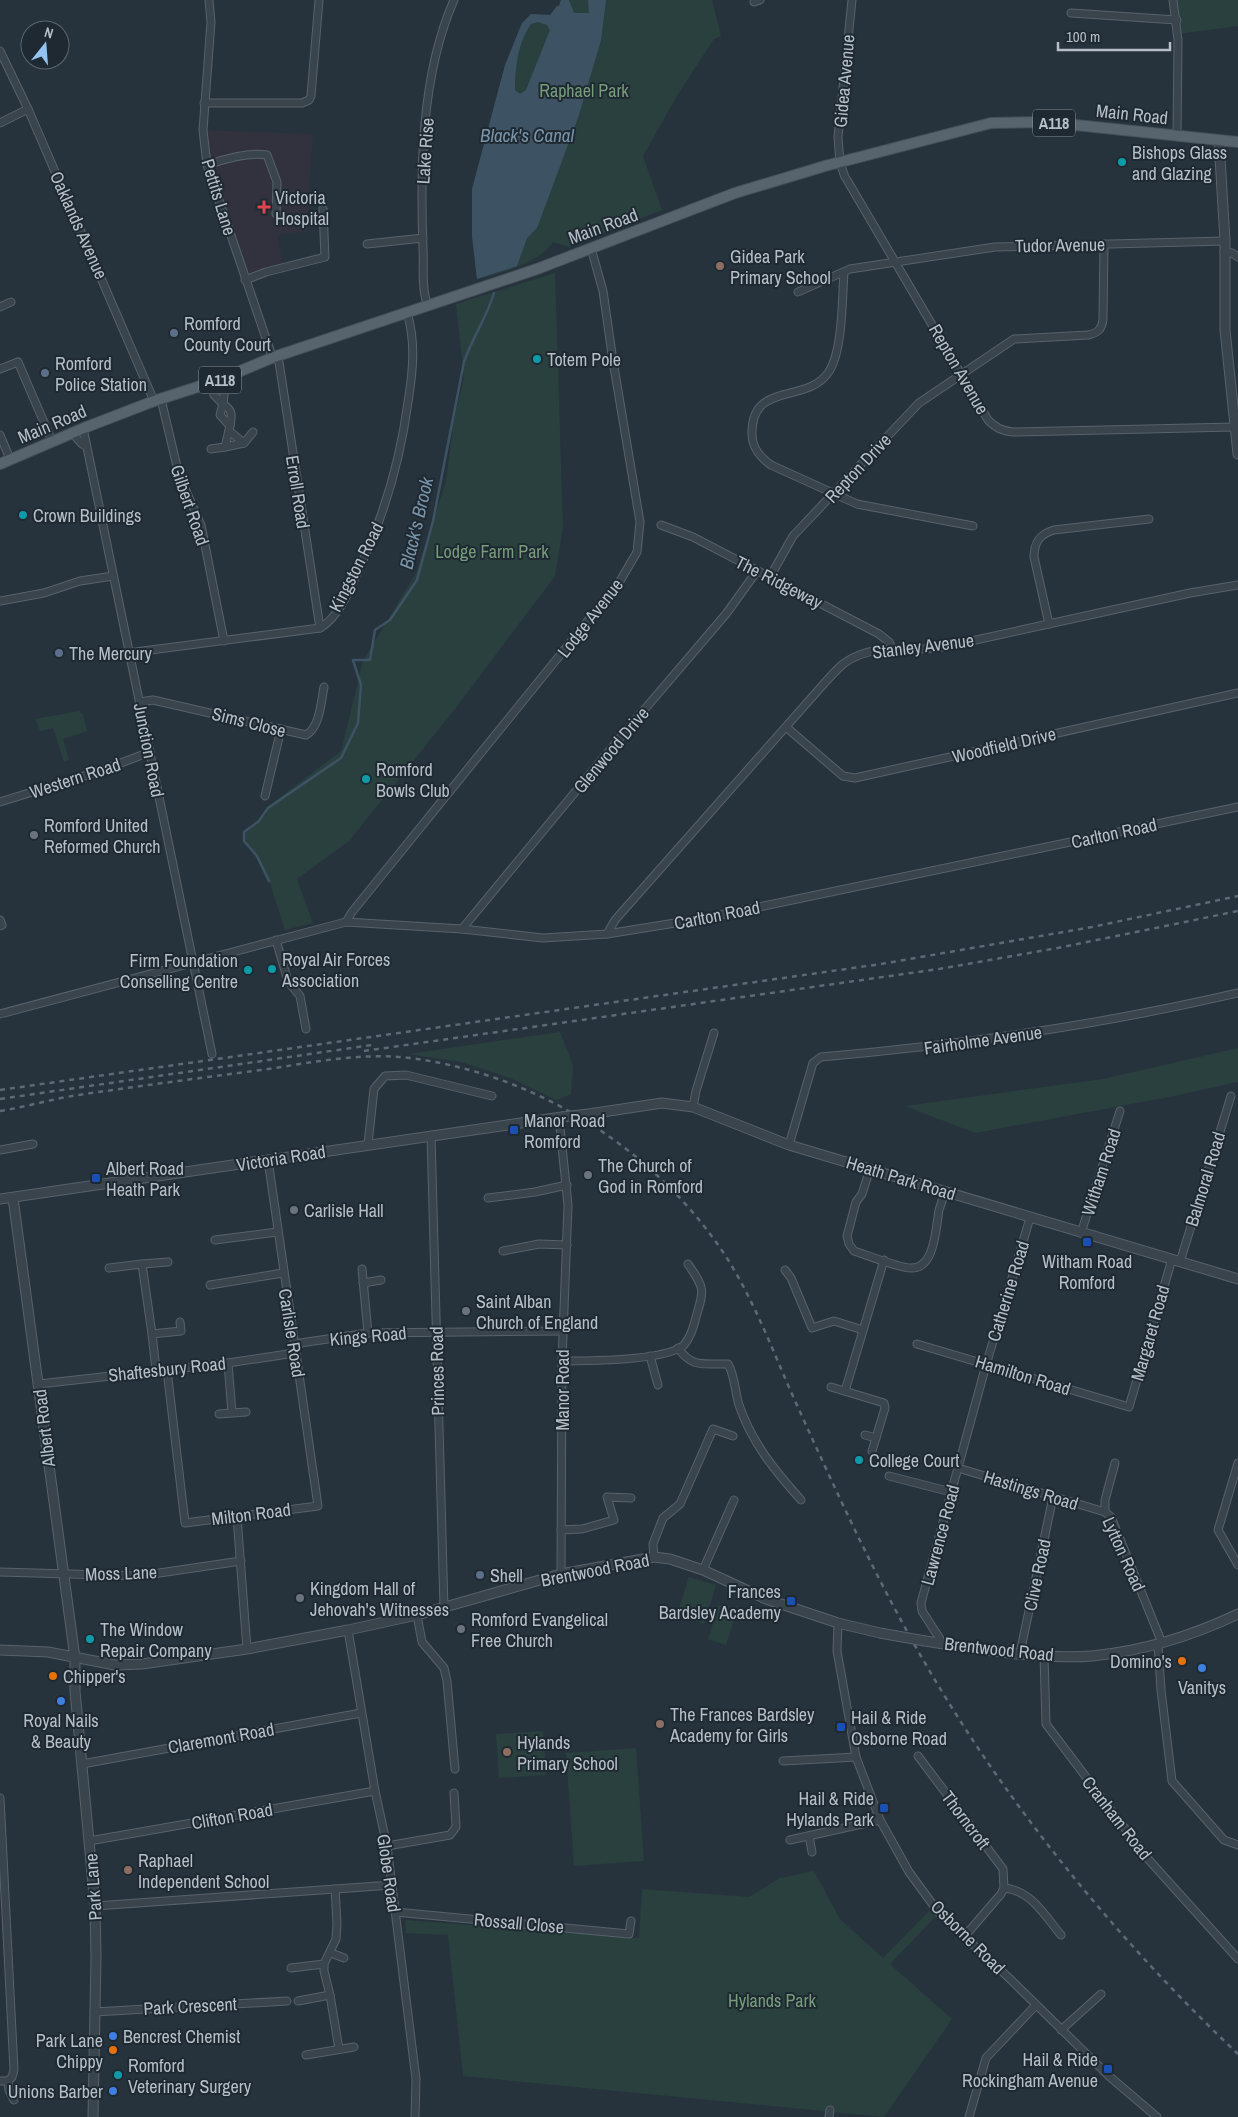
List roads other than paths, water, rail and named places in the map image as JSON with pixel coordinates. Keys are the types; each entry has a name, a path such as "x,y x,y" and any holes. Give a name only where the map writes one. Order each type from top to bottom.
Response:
{"main road":[{"name":"Main Road","path":"0,464 83,428 157,400 222,379 274,357 524,273 735,193 795,174 991,123 1047,122 1238,142"}],"street":[{"name":"Pettits Lane","path":"209,0 211,22 203,130 207,164 245,280 274,357"},
{"path":"204,103 302,103 309,100 311,96 319,0"},
{"name":"Lake Rise","path":"428,306 424,288 423,138 436,60 454,0"},
{"name":"Gidea Avenue","path":"840,163 838,137 852,0"},
{"path":"1173,0 1177,20 1179,93 1177,135"},
{"path":"1071,13 1177,20"},
{"name":"Oaklands Avenue","path":"0,50 157,400"},
{"path":"0,123 28,109"},
{"path":"1219,140 1225,242 1225,330 1238,454"},
{"path":"207,164 238,157 267,155 277,182 276,214"},
{"name":"Repton Avenue","path":"840,163 846,179 988,420 994,426 1006,431 1234,427"},
{"path":"245,280 266,272 325,257 323,209"},
{"path":"367,244 423,238"},
{"name":"Tudor Avenue","path":"798,292 844,272 861,267 995,246 1225,242"},
{"name":"Repton Drive","path":"770,577 790,540 919,403 1014,339 1088,335 1100,330 1103,319 1104,244"},
{"name":"Lodge Avenue","path":"346,922 352,912 620,581 637,552 640,522 603,291 591,248"},
{"path":"1224,252 1232,253 1238,258"},
{"path":"844,272 838,347 828,374 813,387 784,393 767,400 757,412 752,425 752,438 755,449 761,459 771,465 856,504 973,526"},
{"path":"0,307 11,302"},
{"name":"Kingston Road","path":"128,653 320,628 325,625 338,609 354,580 382,517 392,486 399,457 414,367 413,335 407,312"},
{"name":"Erroll Road","path":"274,357 279,362 320,628"},
{"path":"0,370 18,362 52,441"},
{"path":"222,379 225,387 223,404"},
{"path":"211,383 214,395 232,413 225,446"},
{"name":"Gilbert Road","path":"157,400 179,475 201,525 224,640"},
{"name":"Junction Road","path":"83,428 212,1054"},
{"path":"230,428 244,443"},
{"path":"211,449 244,443 253,432"},
{"path":"72,433 86,446"},
{"path":"0,435 10,459"},
{"path":"1050,624 1034,557 1034,548 1038,539 1045,533 1054,530 1149,519"},
{"name":"The Ridgeway","path":"662,524 686,534 879,634 889,642 892,648"},
{"name":"Glenwood Drive","path":"462,929 609,751 726,614 758,571"},
{"path":"0,601 44,593 80,581 113,576"},
{"name":"Stanley Avenue","path":"607,934 615,920 842,665 862,654 892,648 935,648 1190,593 1238,585"},
{"name":"Sims Close","path":"140,702 153,700 306,735 311,732 315,725 324,687"},
{"name":"Woodfield Drive","path":"786,727 843,776 855,778 1238,693"},
{"path":"265,796 281,730"},
{"name":"Western Road","path":"0,802 97,772 150,752"},
{"name":"Carlton Road","path":"0,1014 346,922 462,929 543,938 607,934 706,918 1238,807"},
{"path":"0,920 2,925 0,926"},
{"path":"276,940 288,981 300,996 306,1028"},
{"name":"Fairholme Avenue","path":"788,1145 813,1064 821,1057 921,1048 1060,1029 1171,1009 1238,993"},
{"path":"693,1107 714,1033"},
{"path":"368,1144 374,1089 385,1076 406,1075 492,1096"},
{"name":"Balmoral Road","path":"1176,1261 1231,1096"},
{"name":"Heath Park Road","path":"561,1117 662,1103 693,1107 788,1145 1238,1279"},
{"name":"Witham Road","path":"1081,1233 1120,1111"},
{"name":"Victoria Road","path":"0,1200 368,1144 561,1117"},
{"name":"Manor Road","path":"561,1117 567,1185 567,1245 562,1361 561,1574"},
{"name":"Princes Road","path":"430,1135 444,1608"},
{"path":"0,1150 33,1144"},
{"name":"Carlisle Road","path":"268,1160 318,1506"},
{"path":"870,1169 862,1194 856,1202 847,1236 849,1244 854,1251 911,1268 922,1266 929,1257 939,1223 939,1212 945,1192"},
{"path":"488,1198 535,1192 567,1185"},
{"name":"Albert Road","path":"13,1198 75,1658"},
{"name":"Catherine Road","path":"986,1365 1030,1218"},
{"path":"215,1240 277,1232"},
{"path":"503,1251 539,1244 567,1245"},
{"path":"845,1391 884,1260"},
{"name":"Margaret Road","path":"1129,1407 1176,1261"},
{"path":"109,1268 168,1262"},
{"path":"142,1264 156,1370"},
{"path":"562,1361 597,1361 650,1356 678,1348 684,1344 693,1328 703,1295 701,1284 688,1264"},
{"path":"362,1269 368,1333"},
{"path":"785,1270 791,1278 812,1328 834,1321 863,1330"},
{"path":"210,1285 283,1273"},
{"path":"363,1283 381,1280"},
{"path":"152,1334 181,1330 180,1322"},
{"name":"Kings Road","path":"294,1344 368,1333 563,1331"},
{"name":"Hamilton Road","path":"916,1344 1129,1407"},
{"path":"678,1348 687,1360 695,1363 728,1364 732,1370 739,1405 753,1438 772,1468 801,1500"},
{"name":"Shaftesbury Road","path":"39,1384 228,1363 295,1353"},
{"path":"650,1356 658,1385"},
{"path":"228,1363 232,1413"},
{"name":"Lawrence Road","path":"940,1644 940,1640 922,1611 921,1603 986,1365"},
{"name":"Milton Road","path":"167,1370 184,1523 318,1506"},
{"path":"831,1387 884,1403 886,1408 872,1451"},
{"path":"219,1414 246,1412"},
{"path":"654,1557 653,1544 663,1518 680,1504 713,1429 733,1436"},
{"path":"866,1435 876,1438"},
{"name":"Lytton Road","path":"1115,1463 1105,1500 1105,1512 1111,1517 1160,1643 1161,1690 1172,1781 1224,1840 1238,1845"},
{"path":"1238,1463 1218,1530 1238,1565"},
{"name":"Hastings Road","path":"958,1468 1105,1512"},
{"path":"889,1476 951,1492"},
{"path":"561,1530 582,1530 614,1520 608,1497 631,1498"},
{"name":"Clive Road","path":"1020,1654 1053,1497"},
{"path":"703,1570 734,1500"},
{"path":"237,1517 247,1649"},
{"name":"Brentwood Road","path":"0,1650 48,1652 115,1665 142,1664 247,1649 348,1630 444,1608 561,1574 654,1557 670,1559 703,1570 766,1599 838,1622 880,1633 940,1644 1020,1654 1090,1656 1120,1652 1160,1643 1209,1627 1238,1614"},
{"name":"Moss Lane","path":"0,1572 139,1576 241,1561"},
{"path":"417,1615 422,1642 444,1668 447,1681 455,1769"},
{"name":"Osborne Road","path":"838,1622 838,1660 856,1756 880,1820 905,1865 937,1911 1110,2078 1155,2116"},
{"name":"Globe Road","path":"348,1630 375,1791 387,1846 416,2079 415,2117"},
{"name":"Cranham Road","path":"1044,1655 1046,1724 1148,1859 1238,1959"},
{"name":"Park Lane","path":"75,1658 75,1691 95,1906 93,2117"},
{"name":"Claremont Road","path":"82,1764 361,1712"},
{"path":"783,1761 856,1756"},
{"name":"Thorncroft","path":"918,1756 1003,1868 1004,1888"},
{"name":"Clifton Road","path":"89,1841 375,1791"},
{"path":"387,1846 450,1835 456,1828 454,1793"},
{"path":"0,1798 14,2070 12,2077 8,2081 0,2081"},
{"path":"790,1840 880,1820"},
{"path":"809,1836 812,1852"},
{"path":"95,1906 392,1885"},
{"path":"334,1888 337,1924 336,1939 331,1953 324,1964 324,1971 339,2050"},
{"path":"964,1937 1004,1888 1015,1889 1028,1896 1062,1935"},
{"name":"Rossall Close","path":"395,1912 629,1934 631,1921"},
{"path":"331,1953 344,1958"},
{"path":"291,1968 324,1964"},
{"path":"1061,2030 1101,1994"},
{"path":"298,2001 330,1995"},
{"name":"Park Crescent","path":"94,2012 287,2001"},
{"path":"969,2117 986,2058 1036,2005"},
{"path":"306,2055 354,2047"},
{"path":"8,2081 9,2090 14,2100"}],"water":[{"name":"Black's Canal","path":"561,0 569,0 574,13 589,13 588,0 606,0 601,40 578,118 537,228 527,238 517,266 477,279 472,236 472,189 505,65 522,23 531,14 550,15 559,6","holes":["538,22 547,25 550,30 526,90 520,94 515,90 515,82 518,56 523,39 531,24"]}],"waterway":[{"name":"Black's Brook","path":"269,881 257,856 244,841 244,832 259,821 268,808 341,758 358,723 361,685 353,660 370,660 375,630 390,620 417,580 433,521 464,362 494,293"}],"railway":[{"path":"0,1090 881,964 1092,927 1238,896"},
{"path":"364,1051 939,969 1063,947 1238,911"},
{"path":"0,1099 372,1045"},
{"path":"0,1111 78,1095 354,1057 410,1058 456,1067 502,1080 545,1099 587,1122 626,1149 662,1180 694,1214 723,1252 734,1270 762,1326 841,1502 873,1567 925,1663 957,1716 992,1768 1029,1820 1108,1919 1150,1966 1238,2054"}],"place":[{"name":"Bishops Glass and Glazing","path":"1122,162"},
{"name":"Victoria Hospital","path":"264,207"},
{"name":"Gidea Park Primary School","path":"720,266"},
{"name":"Romford County Court","path":"174,333"},
{"name":"Totem Pole","path":"537,359"},
{"name":"Romford Police Station","path":"45,373"},
{"name":"Crown Buildings","path":"23,515"},
{"name":"The Mercury","path":"59,653"},
{"name":"Romford Bowls Club","path":"366,779"},
{"name":"Romford United Reformed Church","path":"34,835"},
{"name":"Royal Air Forces Association","path":"272,969"},
{"name":"Firm Foundation Conselling Centre","path":"248,970"},
{"name":"Manor Road Romford","path":"514,1130"},
{"name":"The Church of God in Romford","path":"588,1175"},
{"name":"Albert Road Heath Park","path":"96,1178"},
{"name":"Carlisle Hall","path":"294,1210"},
{"name":"Witham Road Romford","path":"1087,1242"},
{"name":"Saint Alban Church of England","path":"466,1311"},
{"name":"College Court","path":"859,1460"},
{"name":"Shell","path":"480,1575"},
{"name":"Kingdom Hall of Jehovah's Witnesses","path":"300,1598"},
{"name":"Frances Bardsley Academy","path":"791,1601"},
{"name":"Romford Evangelical Free Church","path":"461,1629"},
{"name":"The Window Repair Company","path":"90,1639"},
{"name":"Domino's","path":"1182,1661"},
{"name":"Vanitys","path":"1202,1668"},
{"name":"Chipper's","path":"53,1676"},
{"name":"Royal Nails & Beauty","path":"61,1701"},
{"name":"The Frances Bardsley Academy for Girls","path":"660,1724"},
{"name":"Hail & Ride Osborne Road","path":"841,1727"},
{"name":"Hylands Primary School","path":"507,1752"},
{"name":"Hail & Ride Hylands Park","path":"884,1808"},
{"name":"Raphael Independent School","path":"128,1870"},
{"name":"Bencrest Chemist","path":"113,2036"},
{"name":"Park Lane Chippy","path":"113,2050"},
{"name":"Hail & Ride Rockingham Avenue","path":"1108,2069"},
{"name":"Romford Veterinary Surgery","path":"118,2075"},
{"name":"Unions Barber","path":"113,2091"}],"park label":[{"name":"Raphael Park","path":"584,90"},
{"name":"Lodge Farm Park","path":"492,551"},
{"name":"Hylands Park","path":"772,2000"}]}
